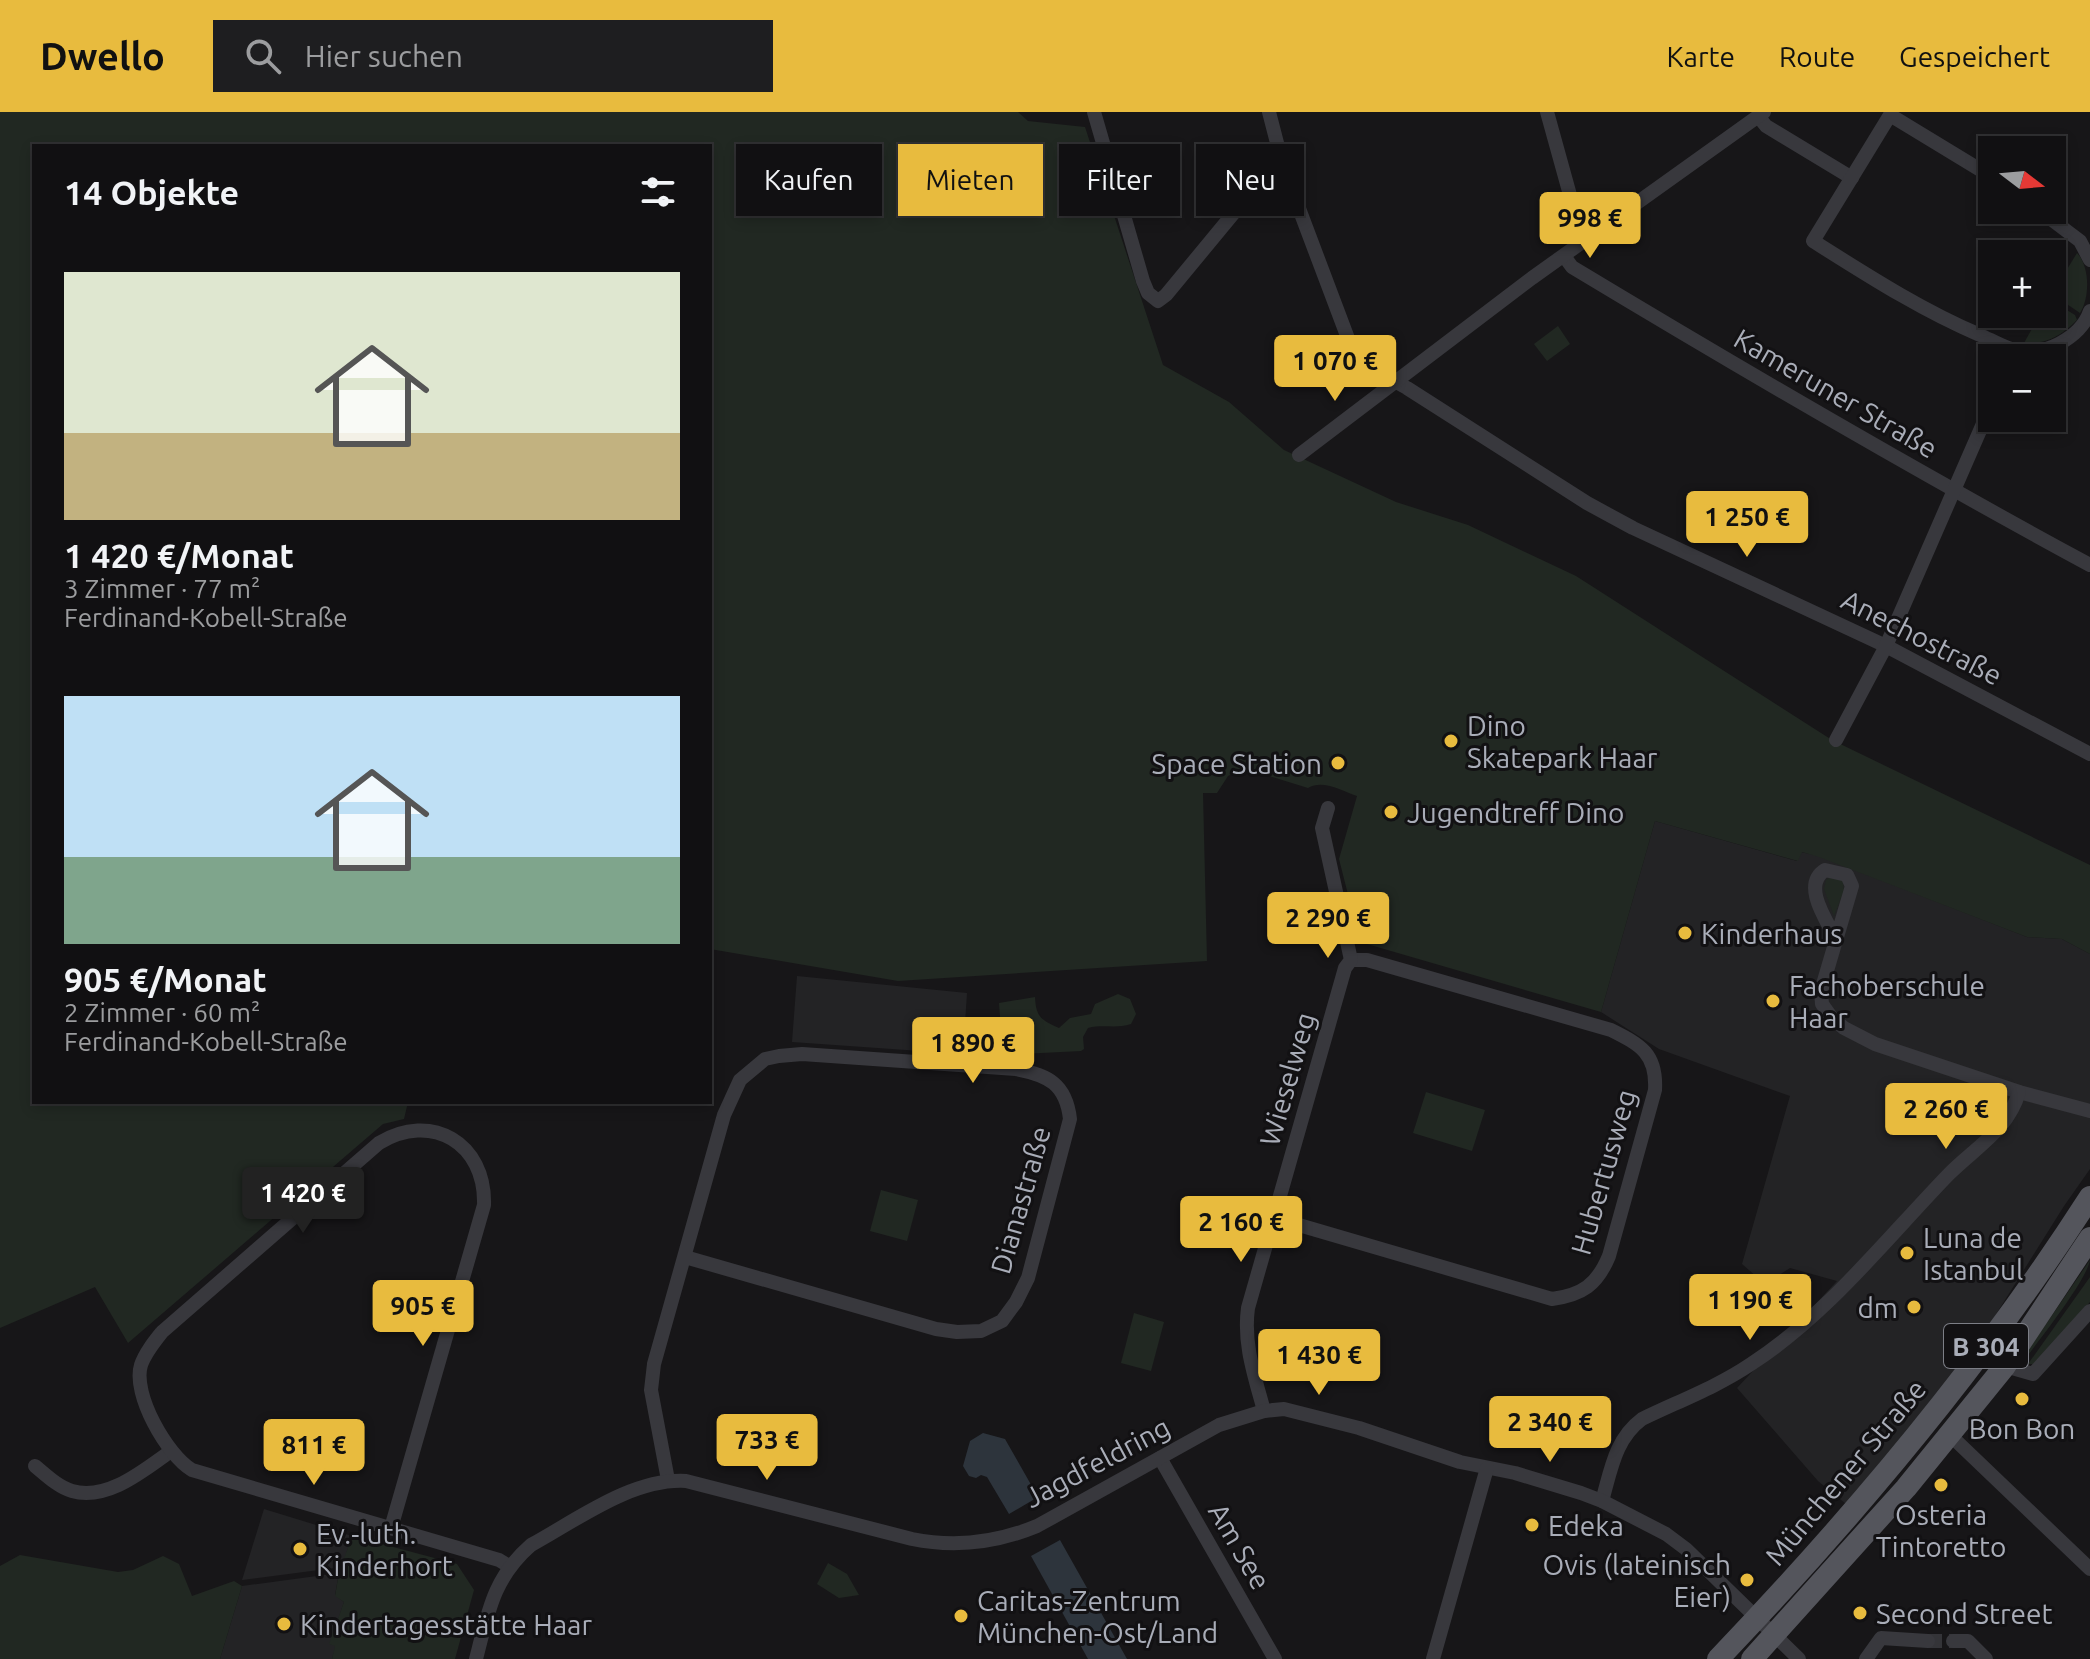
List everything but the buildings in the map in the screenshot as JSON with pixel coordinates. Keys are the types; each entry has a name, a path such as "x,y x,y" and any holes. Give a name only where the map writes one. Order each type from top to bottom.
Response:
{"main road":[{"name":"Münchener Straße","path":"1718,1659 1875,1488 1941,1405 2090,1197"},
{"name":"Münchener Straße","path":"1752,1659 1863,1538 1950,1435 2005,1366 2090,1238"}],"street":[{"path":"1094,112 1143,281 1148,293 1158,301 1231,216"},
{"name":"Anechostraße","path":"1269,112 1277,144"},
{"path":"1547,112 1583,242"},
{"path":"1299,455 1583,242 1736,122 1761,114 1766,126 1852,178"},
{"path":"1978,168 1890,115 1813,241 1917,304 1995,344"},
{"name":"Anechostraße","path":"1302,216 1352,349 1362,363 1633,528 1886,646 2090,754"},
{"path":"2064,224 2085,236 2090,260"},
{"name":"Kameruner Straße","path":"1564,256 1572,267 1952,490 2090,565"},
{"path":"2058,344 2070,337 2089,318"},
{"path":"1836,740 1886,646 1979,432"},
{"path":"1328,808 1322,828 1351,960"},
{"path":"1836,939 1821,991 1822,1004 1844,1028 1875,1044 2019,1092 2090,1111"},
{"name":"Wieselweg","path":"1264,1411 1248,1349 1245,1328 1248,1308 1345,968 1351,960"},
{"name":"Hubertusweg","path":"1275,1218 1552,1299 1589,1289 1603,1272 1609,1256 1653,1098 1655,1080 1649,1054 1641,1046 1611,1030 1367,960 1351,960"},
{"name":"Dianastraße","path":"668,1480 651,1390 654,1364 731,1096 740,1080 765,1059 802,1054 1016,1069 1037,1073 1050,1080 1068,1102 1070,1119 1028,1278 1002,1321 981,1331 936,1329 685,1257"},
{"path":"1602,1501 1620,1440 1632,1426 1736,1374 1814,1315 1952,1172 2008,1119 2019,1092"},
{"path":"391,1528 484,1205 484,1189 478,1168 461,1145 445,1134 413,1130 395,1133 379,1143 162,1332 141,1363 140,1385 144,1400 171,1451 185,1466 200,1473 499,1560 509,1566"},
{"path":"2005,1366 2033,1374 2090,1311"},
{"name":"Jagdfeldring","path":"476,1659 495,1591 509,1566 531,1545 643,1487 668,1480 707,1486 937,1544 995,1540 1037,1526 1219,1425 1264,1411 1284,1409 1308,1413 1460,1462 1536,1479 1602,1501 1666,1534 1686,1549 1799,1659"},
{"path":"1950,1435 2090,1569"},
{"path":"35,1466 57,1484 72,1491 95,1493 133,1477 171,1451"},
{"name":"Am See","path":"1160,1458 1275,1659"},
{"path":"1433,1659 1487,1468"},
{"path":"1866,1659 1881,1638 1928,1641"},
{"path":"1953,1641 1968,1641 1986,1659"}],"shaded area":[{"path":"0,112 1018,112 1028,121 1085,127 1091,144 1059,144 1059,216 1114,216 1163,365 1229,402 1284,450 1396,502 1468,525 1576,576 1832,740 2090,865 2090,954 2062,939 2027,937 1819,857 1802,852 1798,861 1655,821 1601,1012 1360,942 1339,859 1357,796 1326,785 1308,788 1244,768 1228,776 1217,793 1203,793 1207,961 898,981 712,949 712,144 32,144 32,1104 408,1104 404,1119 383,1124 128,1343 95,1287 0,1328"},
{"path":"2077,253 2087,282 2086,299 2080,313 2066,304 2066,271"},
{"path":"2066,310 2075,315 2077,320 2053,338 2024,343 2032,328 2066,328"},
{"path":"1558,326 1570,344 1547,361 1534,344"},
{"path":"1655,821 1797,861 1801,852 1819,856 2027,937 2062,939 2090,954 2090,1169 1978,1343 1846,1504 1818,1481 1737,1388 1837,1281 1790,1268 1765,1284 1742,1264 1790,1096 1659,1049 1601,1012"},
{"path":"1830,877 1838,877 1843,882 1844,890 1834,916 1824,889"},
{"path":"797,976 967,993 963,1054 792,1042"},
{"path":"1118,994 1130,999 1136,1014 1131,1024 1088,1028 1081,1051 1021,1054 1001,1029 999,1003 1035,997 1041,1017 1059,1028 1070,1018 1091,1014 1095,1004"},
{"path":"1426,1092 1485,1110 1472,1151 1413,1133"},
{"path":"881,1190 918,1200 907,1241 870,1231"},
{"path":"2090,1260 2071,1296 2020,1362"},
{"path":"2090,1277 2090,1302 2039,1360 2028,1364"},
{"path":"1134,1313 1164,1322 1151,1371 1121,1363"},
{"path":"983,1433 1005,1439 1038,1497 1009,1514 987,1477 969,1476 963,1466 970,1441"},
{"name":"Ev.-luth. Kinderhort","path":"264,1509 352,1536 342,1567 242,1580"},
{"path":"352,1536 457,1564 474,1590 455,1659 332,1659 335,1646 329,1644 344,1602 335,1596 339,1573"},
{"path":"1060,1540 1127,1659 1088,1659 1031,1556"},
{"path":"20,1555 118,1572 133,1570 163,1556 179,1564 192,1596 234,1581 242,1586 220,1659 0,1659 0,1566"},
{"path":"828,1563 847,1574 859,1595 839,1598 817,1584"},
{"name":"Kindertagesstätte Haar","path":"339,1573 335,1595 344,1602 330,1644 336,1645 332,1659 220,1659 242,1586"}],"tunnel":[{"path":"1928,1641 1953,1641"}],"place":[{"name":"Dino Skatepark Haar","path":"1451,741"},
{"name":"Space Station","path":"1338,763"},
{"name":"Jugendtreff Dino","path":"1391,812"},
{"name":"Kinderhaus","path":"1685,933"},
{"name":"Fachoberschule Haar","path":"1773,1001"},
{"name":"Luna de Istanbul","path":"1907,1253"},
{"name":"dm","path":"1914,1307"},
{"name":"Bon Bon","path":"2022,1399"},
{"name":"Osteria Tintoretto","path":"1941,1485"},
{"name":"Edeka","path":"1532,1525"},
{"name":"Ev.-luth. Kinderhort","path":"300,1549"},
{"name":"Ovis (lateinisch Eier)","path":"1747,1580"},
{"name":"Second Street","path":"1860,1613"},
{"name":"Caritas-Zentrum München-Ost/Land","path":"961,1616"},
{"name":"Kindertagesstätte Haar","path":"284,1624"}]}
